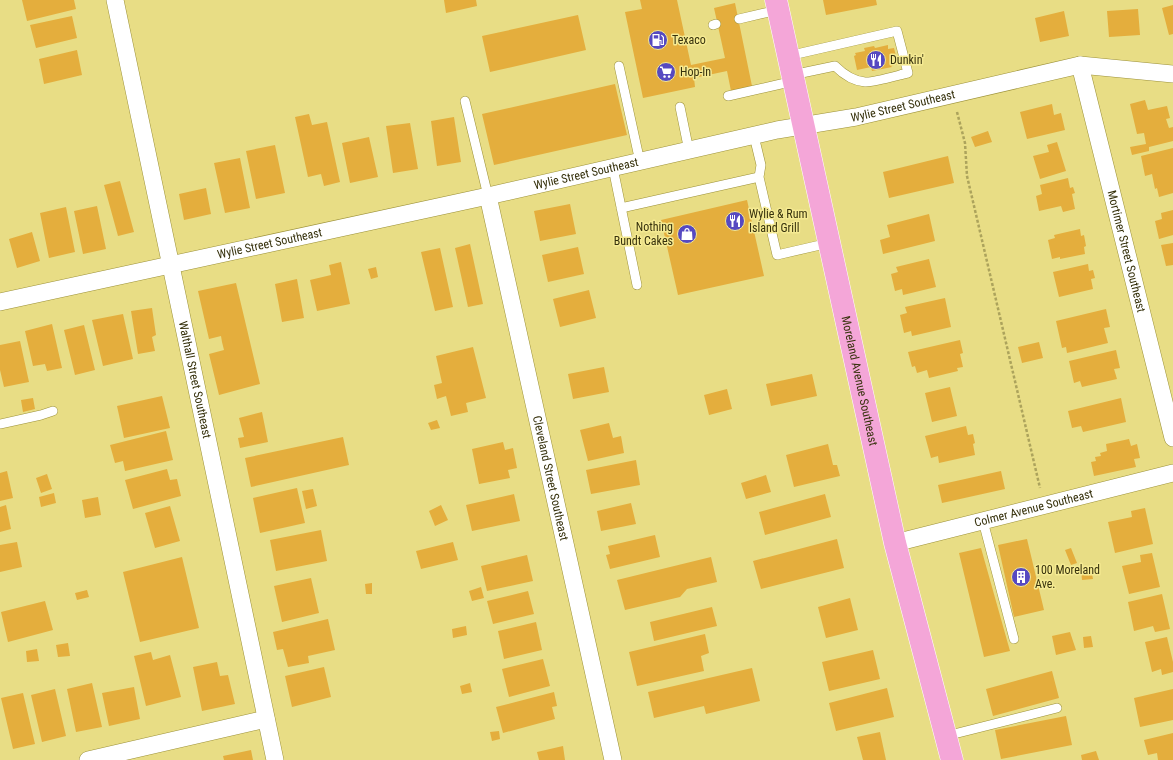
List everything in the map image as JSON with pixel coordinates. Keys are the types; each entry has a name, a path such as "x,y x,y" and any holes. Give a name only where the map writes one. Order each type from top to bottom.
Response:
{"highway":[{"name":"Moreland Avenue Southeast","path":"777,5 895,543 952,760"}],"street":[{"name":"Walthall Street Southeast","path":"115,0 275,760"},
{"name":"Wylie Street Southeast","path":"0,302 488,196 754,136 856,117 1080,65 1173,74"},
{"name":"Mortimer Street Southeast","path":"1080,65 1173,438"},
{"name":"Cleveland Street Southeast","path":"488,196 613,760"},
{"name":"Colmer Avenue Southeast","path":"895,543 1173,473"},
{"path":"88,760 266,719"}],"lane":[{"path":"740,19 777,5"},
{"path":"728,96 791,71 898,31 908,73 866,83 842,73 835,66 791,71"},
{"path":"619,66 640,162"},
{"path":"465,101 488,196"},
{"path":"680,107 689,151"},
{"path":"754,136 761,165 759,177 777,255 829,243"},
{"path":"613,168 637,285"},
{"path":"621,208 759,177"},
{"path":"0,424 54,411"},
{"path":"983,521 1014,639"},
{"path":"946,736 1057,708"}],"path":[{"path":"952,95 966,143 967,176 1044,506"}],"building":[{"path":"22,0 74,0 76,9 27,21"},
{"path":"444,0 476,0 477,6 446,13"},
{"path":"640,0 677,0 691,65 725,58 714,8 735,3 753,91 732,96 727,71 694,78 695,87 643,98 625,12 642,9"},
{"path":"823,0 876,0 877,5 826,15"},
{"path":"1173,5 1173,34 1169,35 1162,8"},
{"path":"1138,9 1140,35 1109,37 1107,11"},
{"path":"1064,11 1069,36 1040,42 1035,18"},
{"path":"578,15 586,50 490,72 482,36"},
{"path":"72,16 77,38 36,48 30,25"},
{"name":"Dunkin'","path":"888,45 888,49 894,48 898,64 891,66 892,67 872,71 871,67 857,70 854,56 856,55 855,53 865,51 864,48 874,46 875,48"},
{"path":"77,50 82,75 44,84 39,59"},
{"path":"615,84 627,135 494,165 482,114"},
{"path":"1145,100 1148,110 1167,106 1170,118 1166,119 1169,128 1173,127 1173,141 1149,147 1149,151 1132,155 1130,147 1146,144 1144,133 1137,134 1130,104"},
{"path":"1052,104 1054,115 1061,113 1065,130 1027,139 1020,112"},
{"path":"309,114 312,125 327,122 340,182 324,186 321,174 308,177 295,117"},
{"path":"454,117 461,162 437,166 431,121"},
{"path":"410,123 418,169 393,173 386,126"},
{"path":"988,131 992,142 975,147 971,137"},
{"path":"369,137 378,177 350,183 342,143"},
{"path":"1057,142 1066,171 1040,179 1033,156 1049,152 1047,145"},
{"path":"275,145 285,193 256,199 246,151"},
{"path":"1173,148 1173,193 1159,197 1157,188 1155,189 1152,174 1145,176 1141,156"},
{"path":"948,156 954,183 889,198 883,172"},
{"path":"240,158 250,208 225,213 214,163"},
{"path":"1068,178 1070,188 1073,187 1075,193 1072,194 1075,209 1063,212 1061,206 1039,211 1036,196 1042,194 1040,185"},
{"path":"120,181 134,232 118,236 104,185"},
{"path":"206,188 211,214 184,220 179,194"},
{"path":"747,200 764,276 678,295 661,220"},
{"path":"570,204 576,234 540,241 534,211"},
{"path":"97,206 106,249 83,254 74,211"},
{"path":"66,207 75,252 49,258 40,213"},
{"path":"1173,210 1173,235 1159,239 1155,221 1162,219 1161,213"},
{"path":"929,214 935,241 883,254 880,240 890,237 887,225"},
{"path":"1080,229 1081,236 1084,235 1086,246 1084,247 1085,254 1052,259 1048,240 1055,238 1054,235"},
{"path":"32,232 40,261 17,268 9,239"},
{"path":"1173,243 1173,265 1166,266 1161,245"},
{"path":"470,244 483,304 468,307 455,248"},
{"path":"578,247 584,274 548,282 542,255"},
{"path":"440,248 453,307 435,311 421,252"},
{"path":"929,259 936,287 903,295 902,289 895,291 891,274 898,272 896,267"},
{"path":"341,262 350,304 317,311 310,280 331,275 329,265"},
{"path":"1088,264 1089,271 1093,270 1095,278 1091,279 1093,289 1059,297 1053,272"},
{"path":"376,267 378,277 371,279 368,269"},
{"path":"297,279 304,318 282,322 275,284"},
{"path":"236,283 260,384 219,395 209,354 224,350 221,336 209,339 198,291"},
{"path":"589,290 596,318 560,327 553,299"},
{"path":"945,298 951,327 912,336 911,331 904,333 900,315 907,313 905,307"},
{"path":"152,308 156,335 152,337 155,351 138,354 131,311"},
{"path":"1106,309 1110,327 1104,328 1108,343 1067,353 1066,347 1062,348 1056,321"},
{"path":"123,314 133,359 103,366 92,320"},
{"path":"52,324 62,368 47,371 45,364 33,366 25,331"},
{"path":"84,325 95,370 75,375 64,330"},
{"path":"960,340 963,353 960,354 963,367 957,368 958,371 929,378 927,370 917,373 915,366 912,367 908,352"},
{"path":"20,341 29,382 4,387 0,370 0,345"},
{"path":"1039,342 1043,358 1022,363 1018,347"},
{"path":"473,347 486,398 466,403 468,412 451,416 446,396 437,399 434,385 442,383 436,356"},
{"path":"1116,350 1120,368 1114,369 1117,379 1082,387 1080,381 1074,383 1069,361"},
{"path":"604,367 609,392 573,399 568,374"},
{"path":"812,374 817,396 771,406 766,384"},
{"path":"950,387 957,416 932,422 925,393"},
{"path":"727,389 732,409 709,415 704,395"},
{"path":"162,396 170,428 124,438 117,406"},
{"path":"33,398 35,409 23,412 21,400"},
{"path":"1121,398 1126,422 1083,432 1081,426 1072,428 1068,411"},
{"path":"262,412 268,442 240,448 238,438 244,437 239,418"},
{"path":"437,420 440,428 431,430 428,423"},
{"path":"609,423 613,438 621,436 624,453 588,461 580,430"},
{"path":"966,426 968,435 973,434 975,455 939,463 938,456 931,458 925,436"},
{"path":"166,431 173,460 125,471 123,461 115,463 110,445"},
{"path":"343,437 349,465 251,487 245,458"},
{"path":"1129,439 1131,446 1137,444 1140,458 1134,459 1136,467 1094,476 1091,462 1096,461 1095,457 1101,456 1100,453 1107,451 1106,444"},
{"path":"503,442 505,450 513,448 517,468 508,470 510,478 479,484 472,449"},
{"path":"828,444 833,465 837,465 840,476 794,487 786,455"},
{"path":"636,460 640,485 591,494 586,470"},
{"path":"167,469 170,480 177,479 181,496 133,509 125,480"},
{"path":"7,471 13,498 0,501 0,473"},
{"path":"1001,471 1005,489 942,503 938,485"},
{"path":"47,474 52,489 41,493 36,478"},
{"path":"766,475 771,492 746,499 741,483"},
{"path":"297,488 305,523 260,533 253,498"},
{"path":"313,489 317,506 306,509 302,491"},
{"path":"54,493 56,503 41,507 39,497"},
{"path":"514,494 520,521 472,531 466,505"},
{"path":"825,494 831,517 765,535 759,512"},
{"path":"98,497 101,515 85,518 82,500"},
{"path":"631,503 636,524 601,531 597,511"},
{"path":"6,505 11,529 0,532 0,507"},
{"path":"441,505 448,520 435,526 429,511"},
{"path":"170,506 180,541 155,548 145,513"},
{"path":"1145,508 1153,544 1115,553 1108,522 1132,517 1131,511"},
{"path":"321,530 327,561 276,571 270,540"},
{"path":"655,535 660,557 610,569 606,555 610,554 608,546"},
{"path":"837,539 844,568 761,589 753,561"},
{"name":"100 Moreland Ave.","path":"1027,539 1044,610 1014,617 998,545"},
{"path":"17,542 22,567 0,572 0,545"},
{"path":"453,542 458,560 421,569 416,551"},
{"path":"981,548 1010,651 984,657 959,553"},
{"path":"1071,548 1077,563 1071,565 1065,550"},
{"path":"1152,553 1160,587 1129,594 1122,566 1141,562 1140,555"},
{"path":"527,555 533,581 487,591 481,566"},
{"path":"182,557 199,628 140,642 123,572"},
{"path":"711,557 717,582 687,589 680,597 625,610 617,580"},
{"path":"1091,569 1093,579 1082,580 1081,570"},
{"path":"311,578 319,613 282,622 274,586"},
{"path":"372,583 372,594 366,594 365,584"},
{"path":"481,587 484,598 472,601 469,591"},
{"path":"87,590 89,597 77,600 75,593"},
{"path":"528,591 534,614 493,624 487,601"},
{"path":"1162,594 1170,629 1155,632 1153,626 1134,631 1128,602"},
{"path":"850,598 858,630 826,638 818,607"},
{"path":"45,601 53,630 8,642 1,612"},
{"path":"712,607 717,626 654,641 650,622"},
{"path":"328,619 335,650 308,656 309,663 288,667 283,649 277,650 273,632"},
{"path":"536,622 542,650 504,659 498,631"},
{"path":"466,626 467,635 453,638 452,629"},
{"path":"1070,632 1076,650 1056,655 1052,636"},
{"path":"705,634 709,653 701,656 704,671 637,686 629,652"},
{"path":"1091,636 1093,647 1084,648 1083,637"},
{"path":"1167,637 1173,662 1173,672 1162,675 1161,669 1152,672 1145,642"},
{"path":"68,643 70,656 58,657 56,645"},
{"path":"37,649 39,661 27,662 26,651"},
{"path":"873,650 880,679 829,691 822,662"},
{"path":"151,652 153,660 170,655 181,697 146,706 134,656"},
{"path":"543,659 550,686 509,697 502,669"},
{"path":"217,662 220,676 228,675 235,704 202,711 193,667"},
{"path":"324,667 331,697 292,707 285,676"},
{"path":"752,668 760,701 706,714 704,706 654,718 648,692"},
{"path":"1052,671 1059,698 993,716 986,689"},
{"path":"92,683 102,727 76,732 67,689"},
{"path":"470,683 472,692 462,694 460,686"},
{"path":"134,687 140,719 109,726 102,693"},
{"path":"887,688 894,717 836,731 829,703"},
{"path":"55,689 66,736 42,742 31,695"},
{"path":"1173,689 1173,720 1140,727 1134,698"},
{"path":"554,692 557,706 552,707 555,719 503,733 496,707"},
{"path":"23,693 35,744 13,749 1,698"},
{"path":"1066,716 1072,745 1001,759 995,730"},
{"path":"499,731 500,739 492,741 490,732"},
{"path":"880,732 886,760 863,760 857,737"},
{"path":"1173,733 1173,760 1158,760 1157,753 1148,755 1144,740"},
{"path":"563,746 565,760 539,760 537,752"},
{"path":"251,750 253,760 224,760 223,756"},
{"path":"1096,751 1099,760 1082,760 1081,755"}],"place":[{"name":"Texaco","path":"658,40"},
{"name":"Dunkin'","path":"876,60"},
{"name":"Hop-In","path":"666,72"},
{"name":"Wylie & Rum Island Grill","path":"735,221"},
{"name":"Nothing Bundt Cakes","path":"687,234"},
{"name":"100 Moreland Ave.","path":"1021,577"}]}
